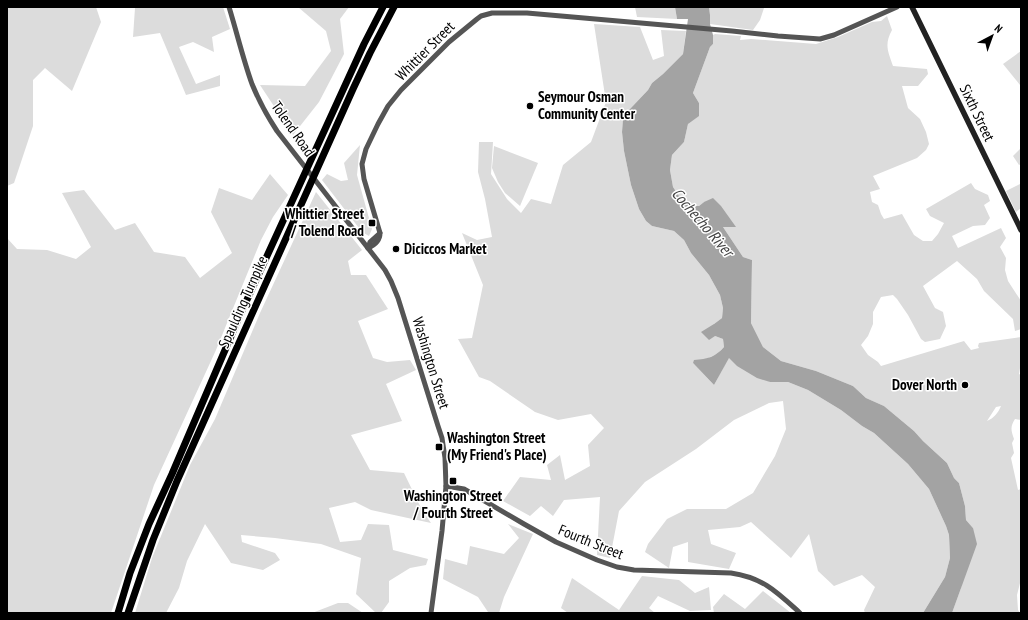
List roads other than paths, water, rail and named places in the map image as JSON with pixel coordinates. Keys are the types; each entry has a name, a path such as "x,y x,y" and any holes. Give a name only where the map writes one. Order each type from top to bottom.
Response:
{"highway":[{"name":"Spaulding Turnpike","path":"118,613 130,573 149,524 234,330 364,44 383,7"},
{"name":"Spaulding Turnpike","path":"128,613 153,540 177,481 353,89 394,7"}],"main road":[{"name":"Sixth Street","path":"912,7 1021,230"}],"street":[{"name":"Tolend Road","path":"229,7 247,71 258,98 271,121 368,248"},
{"name":"Whittier Street","path":"368,248 370,242 380,233 363,174 363,159 366,149 383,115 394,98 449,42 481,16 492,13 519,13 820,39 834,35 897,7"},
{"name":"Washington Street","path":"368,248 388,275 398,298 442,438 445,458 446,486 442,531 431,613"},
{"name":"Fourth Street","path":"446,486 458,487 470,492 550,538 608,564 634,570 740,574 772,588 800,613"}],"water":[{"name":"Cochecho River","path":"675,7 709,7 713,44 710,47 693,93 699,103 699,116 688,124 684,142 672,155 670,170 673,187 681,199 690,206 699,206 713,198 721,206 736,227 723,227 743,257 752,260 751,323 763,347 781,361 816,371 853,386 866,398 884,406 914,431 947,463 954,478 959,483 965,506 966,520 973,528 977,544 952,613 923,613 945,577 950,558 949,535 929,489 908,464 874,433 841,410 808,390 788,382 770,382 757,378 737,366 729,358 714,385 693,363 694,360 707,358 714,355 724,347 723,339 715,336 709,340 701,332 722,318 723,308 720,295 709,275 691,253 684,240 674,231 652,226 646,221 639,209 631,185 624,151 622,132 623,119 630,109 648,90 652,83 683,54 688,19 677,19"}],"place":[{"name":"Seymour Osman Community Center","path":"530,106"},
{"name":"Whittier Street / Tolend Road","path":"372,223"},
{"name":"Diciccos Market","path":"396,249"},
{"name":"Dover North","path":"965,385"},
{"name":"Washington Street (My Friend's Place)","path":"439,447"},
{"name":"Washington Street / Fourth Street","path":"453,481"}]}
